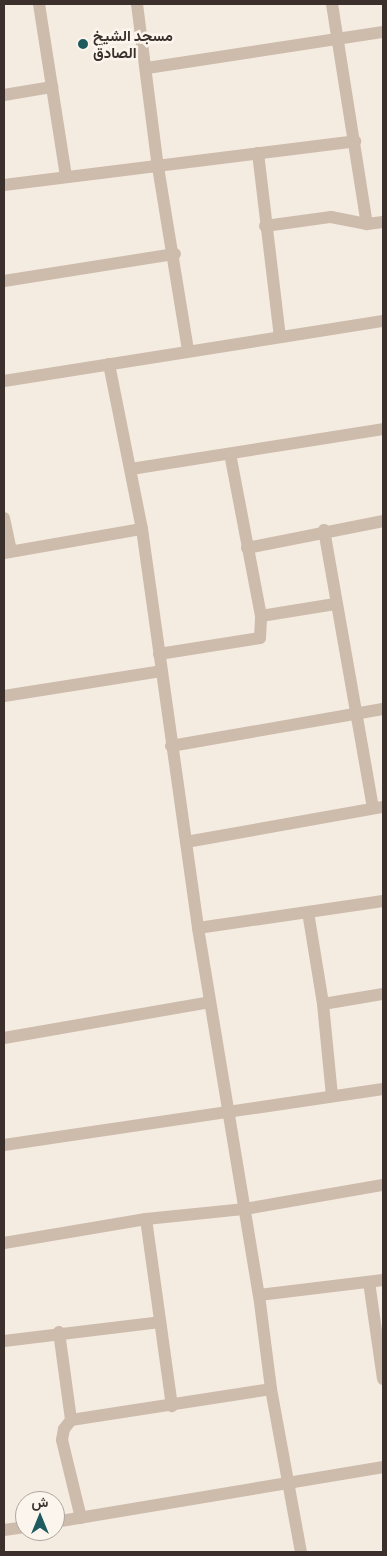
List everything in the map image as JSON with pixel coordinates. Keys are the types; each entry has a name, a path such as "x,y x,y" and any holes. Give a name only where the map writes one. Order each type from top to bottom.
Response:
{"street":[{"path":"39,4 66,178"},
{"path":"137,4 147,68 158,166 174,254 188,350"},
{"path":"332,4 367,224"},
{"path":"147,68 383,32"},
{"path":"4,95 52,87"},
{"path":"4,185 355,141"},
{"path":"258,153 265,226 280,337"},
{"path":"265,226 331,217 367,224 383,222"},
{"path":"4,281 174,254"},
{"path":"4,381 188,350 382,325"},
{"path":"109,364 142,529 198,928 230,1112 259,1296 271,1388 301,1552"},
{"path":"131,469 383,429"},
{"path":"159,654 260,638 261,616 230,454"},
{"path":"4,518 7,552 142,529"},
{"path":"247,548 324,530 383,521"},
{"path":"186,842 378,808 334,604 324,530"},
{"path":"261,616 334,604"},
{"path":"4,696 161,671"},
{"path":"171,746 383,709"},
{"path":"198,928 383,901"},
{"path":"308,912 323,1004 332,1096"},
{"path":"323,1004 383,994"},
{"path":"4,1038 210,1002"},
{"path":"4,1145 383,1089"},
{"path":"4,1243 146,1219 245,1210 383,1185"},
{"path":"146,1219 172,1406"},
{"path":"259,1296 383,1280"},
{"path":"369,1282 383,1374"},
{"path":"4,1341 59,1332 160,1322"},
{"path":"59,1332 72,1420"},
{"path":"80,1518 62,1440 64,1429 72,1420 172,1406 271,1388"},
{"path":"65,1520 383,1467"}],"place":[{"name":"مسجد الشيخ الصادق","path":"83,44"}]}
